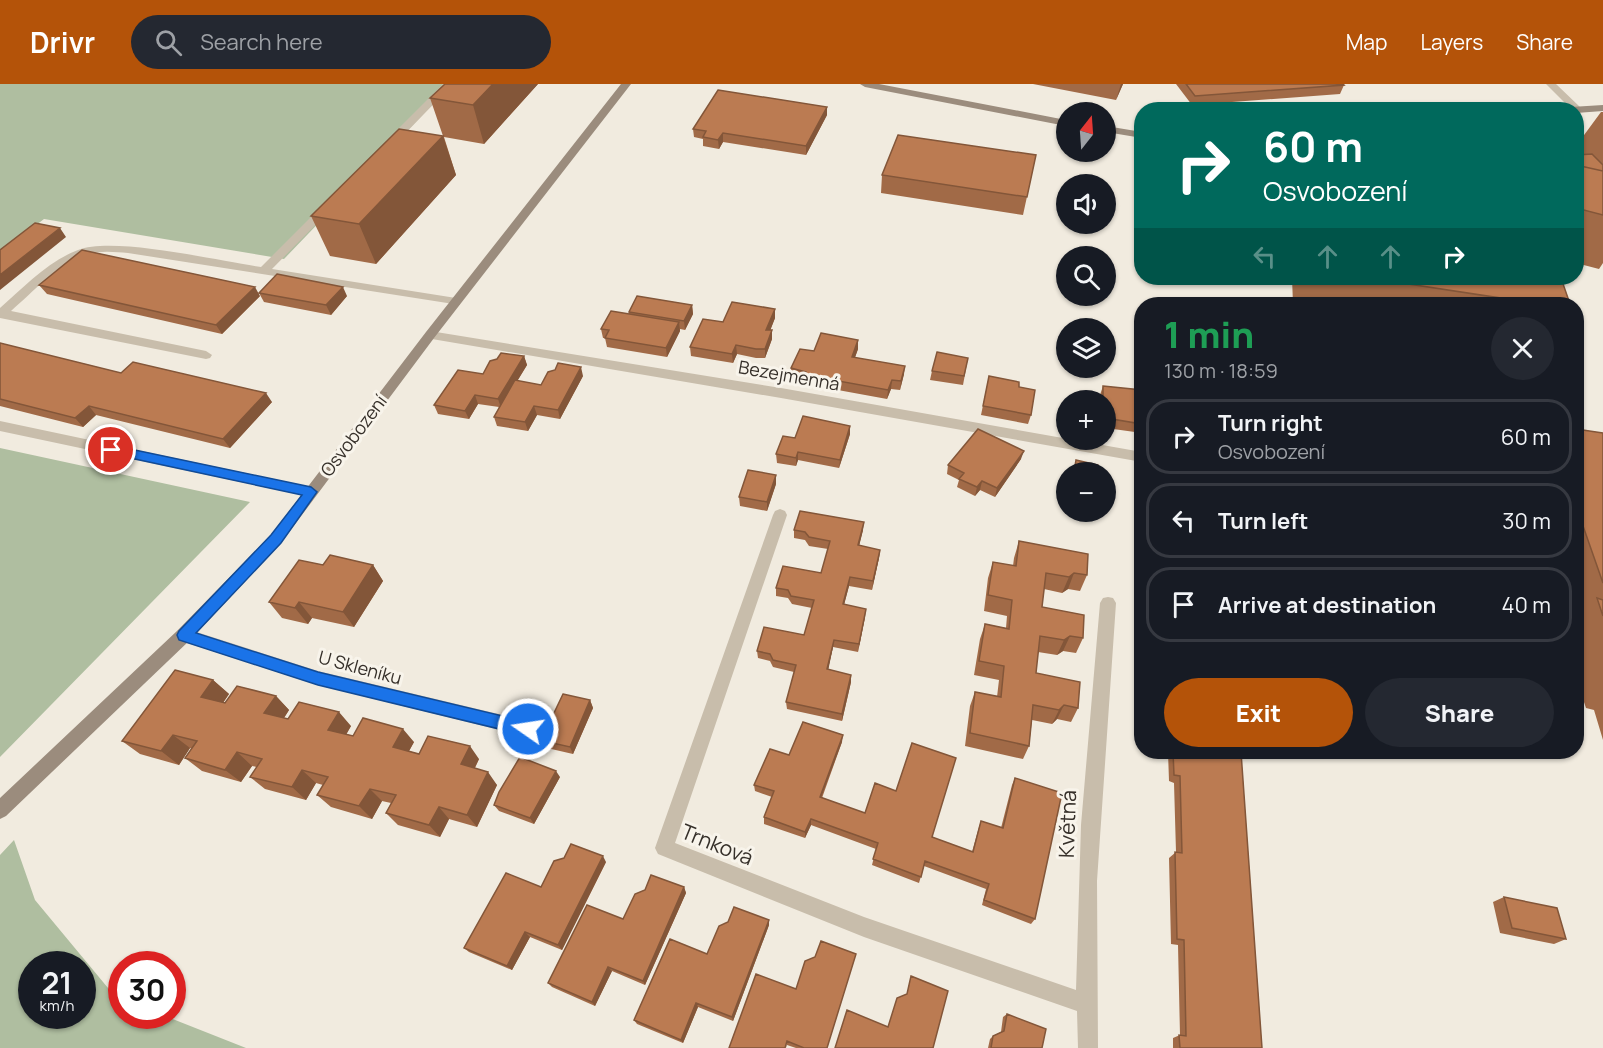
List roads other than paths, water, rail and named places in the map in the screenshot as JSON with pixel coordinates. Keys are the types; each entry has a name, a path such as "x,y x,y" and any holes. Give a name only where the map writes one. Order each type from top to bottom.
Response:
{"street":[{"path":"381,152 448,84"},
{"name":"Osvobození","path":"0,810 184,635 276,539 430,335 626,84"},
{"path":"865,84 1056,121"},
{"path":"1551,84 1570,102"},
{"path":"1584,109 1603,108"},
{"path":"1116,131 1134,134"},
{"path":"264,271 339,195"},
{"path":"1,313 67,260 81,253 96,250 128,250 456,302"},
{"path":"1,313 206,356"},
{"name":"Bezejmenná","path":"430,335 781,393 1134,456"},
{"path":"0,426 311,492"},
{"name":"Trnková","path":"780,515 664,848 864,927 1086,1004"},
{"name":"Květná","path":"1088,1048 1086,1004 1090,808 1108,603"},
{"name":"U Skleníku","path":"184,635 318,678 528,729"}]}
